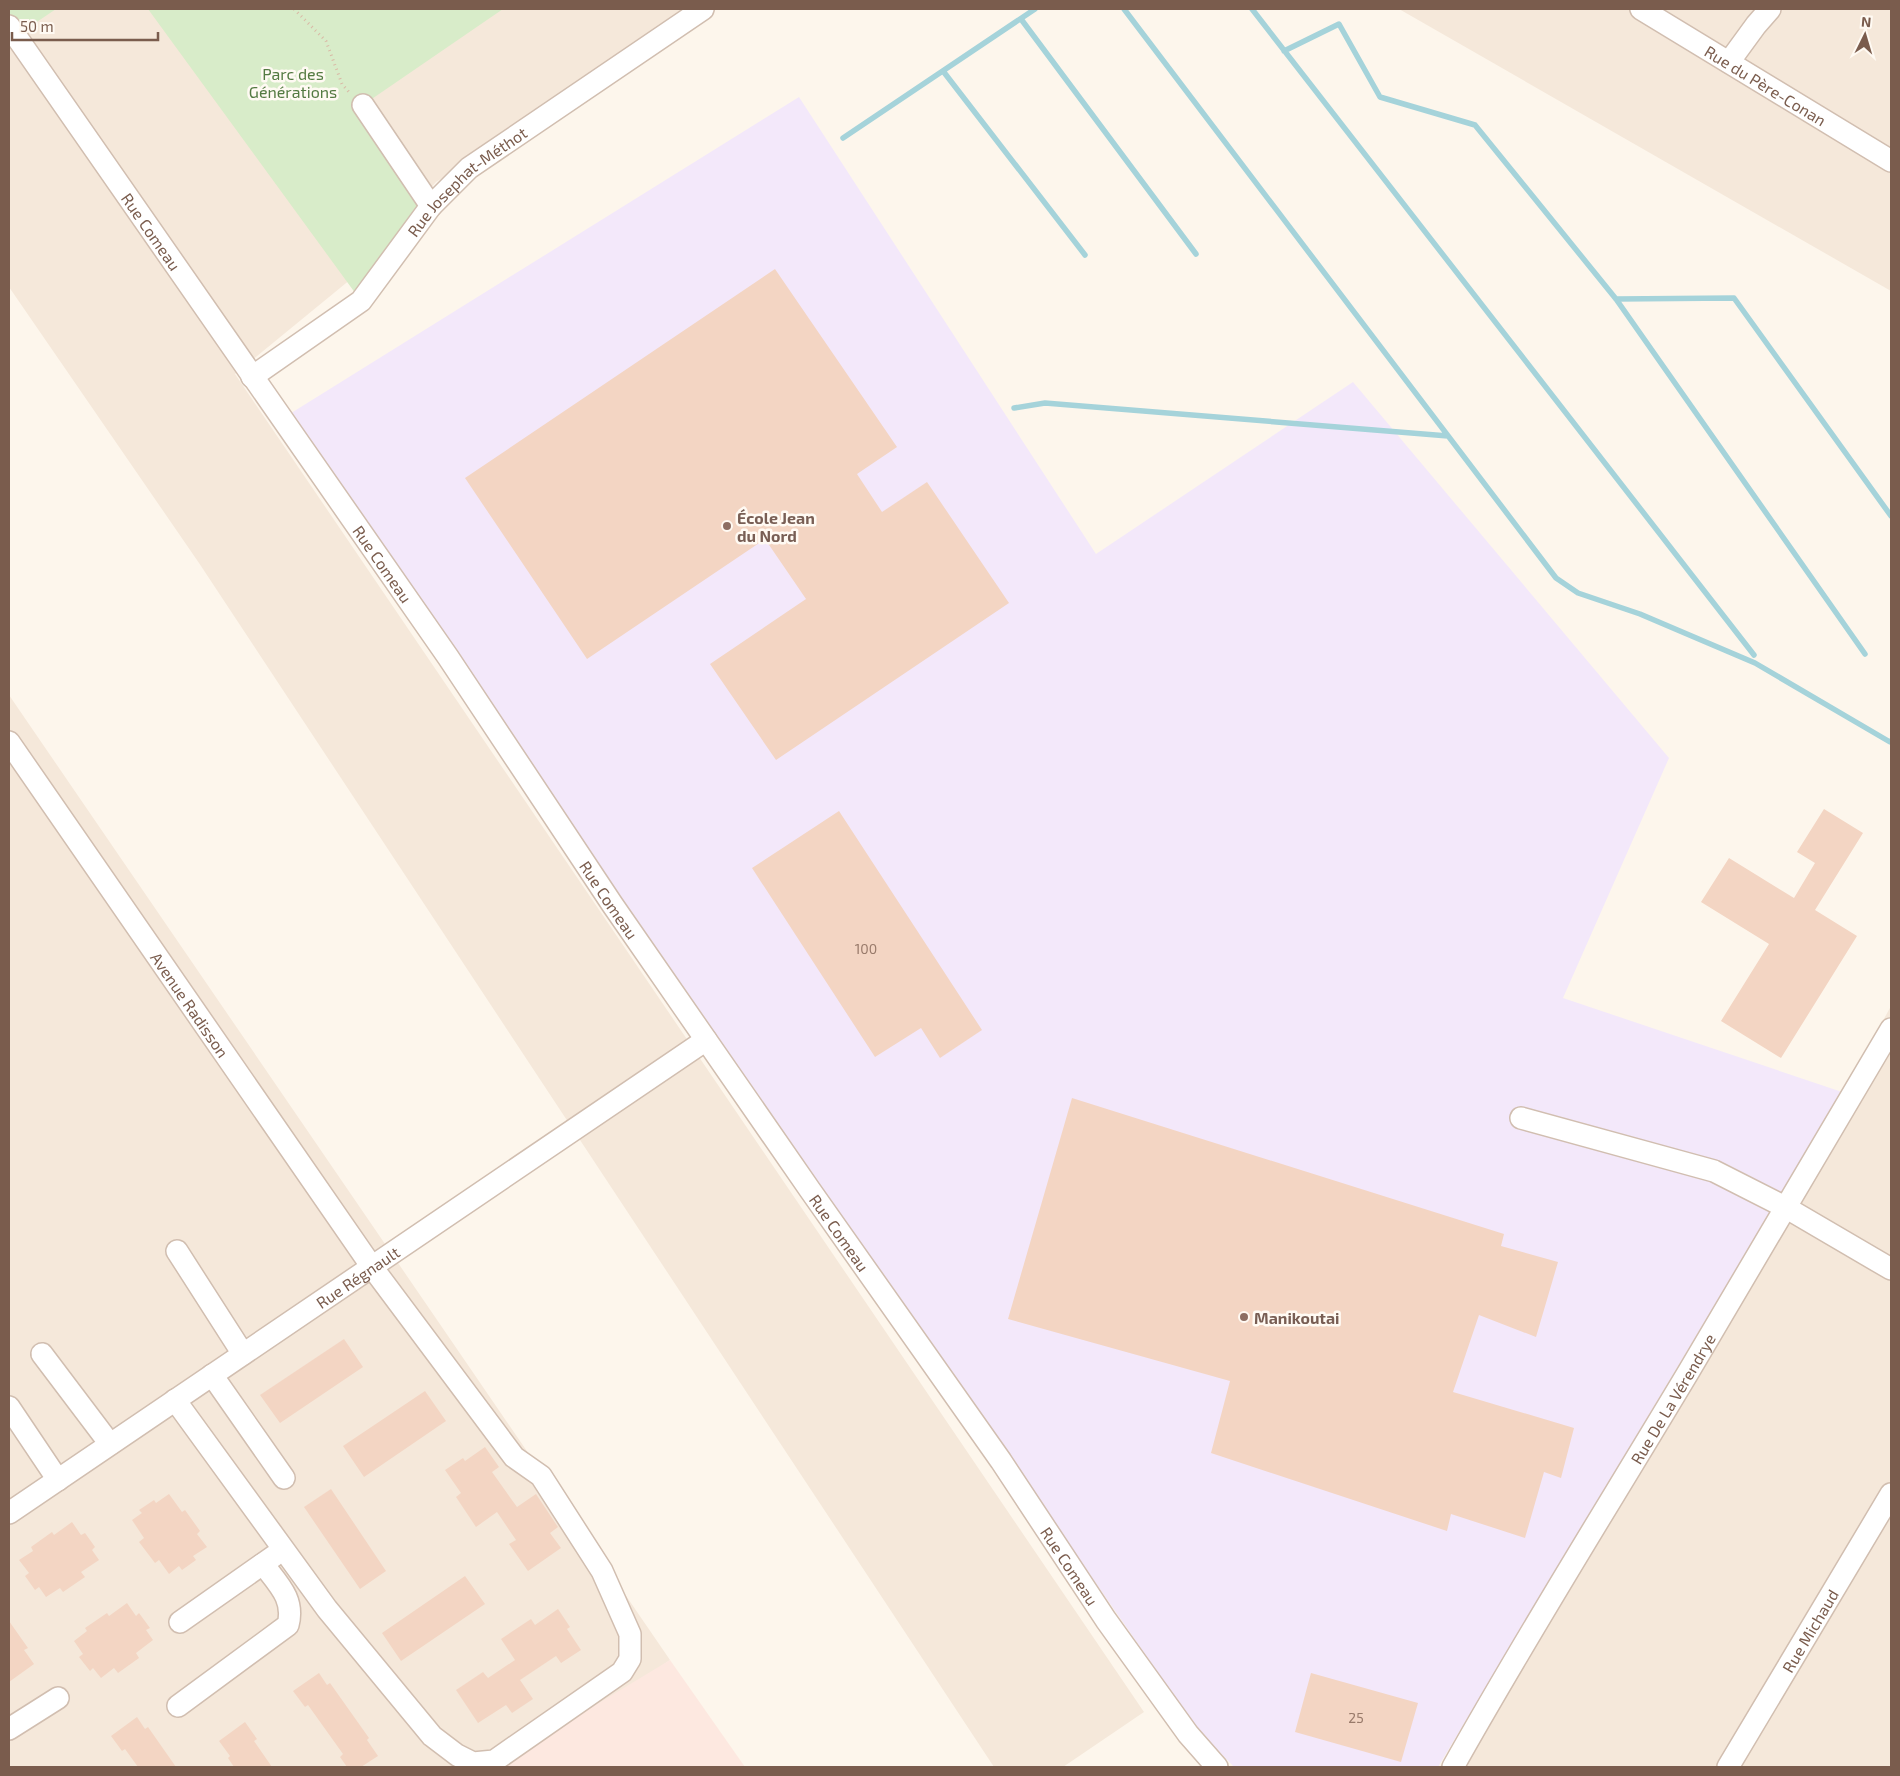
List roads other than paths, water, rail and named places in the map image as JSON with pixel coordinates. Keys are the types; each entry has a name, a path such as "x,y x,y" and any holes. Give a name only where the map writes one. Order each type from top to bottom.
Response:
{"street":[{"name":"Rue Josephat-Méthot","path":"252,377 360,301 431,206 469,168 703,9"},
{"name":"Rue du Père-Conan","path":"1641,9 1891,161"},
{"path":"1729,62 1770,9"},
{"name":"Rue Comeau","path":"9,26 448,657 612,904 1001,1461 1106,1620 1188,1734 1217,1767"},
{"path":"362,105 431,206"},
{"name":"Avenue Radisson","path":"9,742 372,1267 514,1457 541,1476 602,1571 630,1634 630,1659 622,1672 494,1761 473,1763 457,1755 432,1736 327,1609 175,1400"},
{"name":"Rue De La Vérendrye","path":"1453,1767 1506,1671 1689,1371 1891,1030"},
{"name":"Rue Régnault","path":"9,1513 706,1040"},
{"path":"1521,1118 1714,1171 1785,1207 1891,1269"},
{"path":"177,1251 244,1354"},
{"path":"42,1354 110,1444"},
{"path":"212,1375 284,1478"},
{"path":"9,1407 58,1480"},
{"name":"Rue Michaud","path":"1728,1767 1891,1494"},
{"path":"180,1622 284,1550"},
{"path":"178,1706 288,1625 291,1615 287,1597 264,1564"},
{"path":"9,1729 58,1698"}],"waterway":[{"path":"843,138 1035,9"},
{"path":"1124,9 1556,578 1578,593 1640,614 1755,663 1891,741"},
{"path":"1252,9 1754,655"},
{"path":"1021,19 1196,254"},
{"path":"1284,51 1339,24 1380,97 1475,125 1616,299 1865,654"},
{"path":"943,71 1085,255"},
{"path":"1616,299 1734,298 1891,516"},
{"path":"1014,408 1045,403 1448,436"}],"place":[{"name":"École Jean du Nord","path":"727,526"},
{"name":"Manikoutai","path":"1244,1317"}],"park label":[{"name":"Parc des Générations","path":"293,82"}]}
